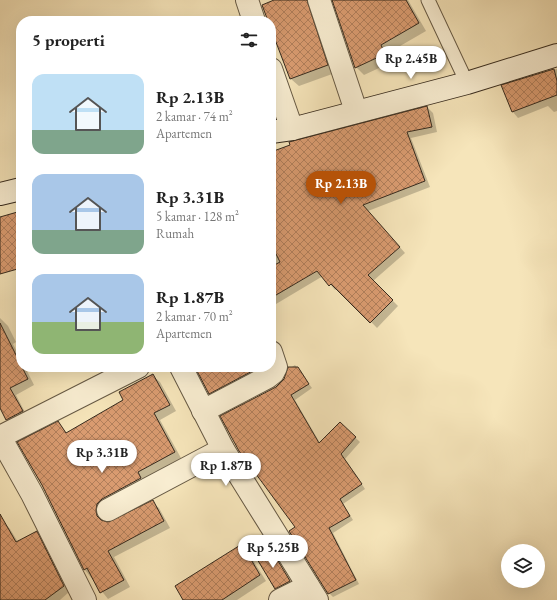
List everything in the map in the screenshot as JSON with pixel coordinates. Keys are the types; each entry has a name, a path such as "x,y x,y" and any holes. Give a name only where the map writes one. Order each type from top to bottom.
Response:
{"street":[{"path":"247,0 252,16"},
{"path":"319,0 356,111"},
{"path":"276,131 292,129 356,111 466,84 557,55"},
{"path":"276,83 292,129"},
{"path":"0,194 16,190"},
{"path":"85,600 32,494 0,436 128,372"},
{"path":"184,372 223,449 312,593 280,600"},
{"path":"203,411 268,378 274,372"},
{"path":"108,510 223,449"}],"lane":[{"path":"428,0 466,84"}],"building":[{"path":"274,0 307,0 328,65 290,79 276,42 276,16 266,16 262,5"},
{"path":"332,0 406,0 419,23 381,45 385,54 355,68"},
{"path":"554,69 557,81 557,95 512,112 501,85"},
{"path":"427,106 432,127 407,132 425,181 363,205 400,247 368,275 393,300 370,323 331,284 329,286 317,271 276,295 276,264 280,262 276,254 276,150 290,145 289,142"},
{"path":"16,212 16,269 0,274 0,217"},
{"path":"0,323 16,355 16,372 24,372 28,379 10,388 23,411 6,420 0,408"},
{"path":"288,367 298,367 309,384 291,395 319,443 340,422 356,437 341,454 362,484 340,499 350,516 329,528 356,580 328,594 289,531 295,527 239,451 220,416 276,387 284,379"},
{"path":"198,372 251,372 209,394"},
{"path":"153,374 170,405 154,413 175,452 138,472 141,478 102,499 97,504 96,510 97,516 101,520 108,522 153,500 164,521 108,551 124,580 100,593 87,568 84,570 42,485 17,442 58,421 66,433 123,400 119,392"},
{"path":"0,514 16,542 37,531 64,586 45,600 0,600"},
{"path":"242,544 260,575 222,600 183,600 175,586"},
{"path":"271,549 290,581 275,589 257,559"}]}
